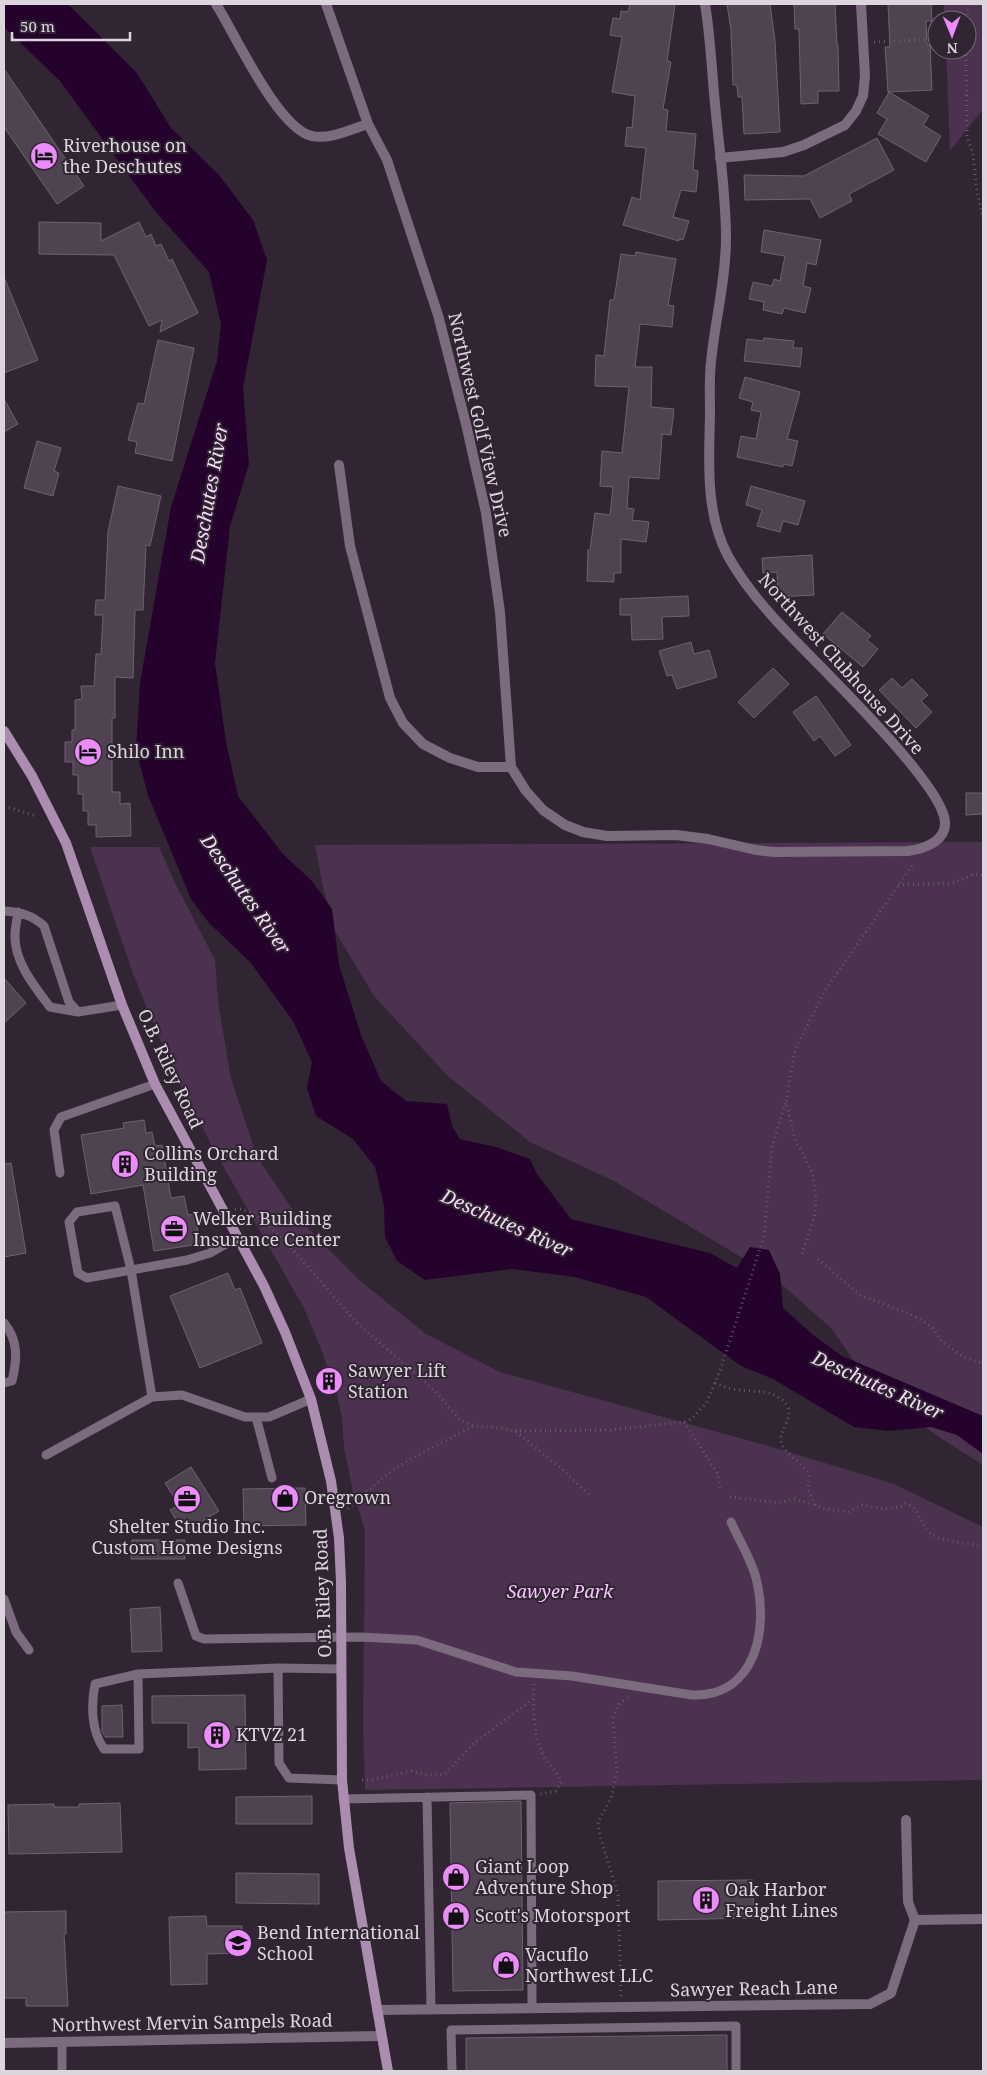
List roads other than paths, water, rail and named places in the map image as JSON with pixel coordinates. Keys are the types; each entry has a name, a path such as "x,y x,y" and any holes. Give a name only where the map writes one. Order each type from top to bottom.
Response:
{"street":[{"path":"216,4 258,77 286,118 296,129 312,136 322,136 368,124"},
{"name":"Northwest Golf View Drive","path":"326,4 368,124 386,160 438,315 486,513 500,612 511,767 526,791 543,810 565,825 584,832 607,836 676,835 708,839"},
{"name":"Northwest Clubhouse Drive","path":"705,4 726,238 722,292 711,362 709,476 714,518 726,553 743,580 773,617 902,753 926,784 942,810 945,820 945,826 937,839 925,848 908,851 774,852 756,850 708,839"},
{"path":"720,158 783,152 804,145 845,125 856,111 863,96 865,76 861,4"},
{"path":"339,465 350,546 390,698 403,722 423,744 450,758 478,766 511,767"},
{"name":"O.B. Riley Road","path":"4,732 32,776 66,843 122,1005 155,1084 238,1237 285,1332 311,1399 324,1445 336,1518 341,1582 342,1780 348,1848 388,2071"},
{"path":"906,1820 908,1902 915,1920 983,1919"},
{"name":"Sawyer Reach Lane","path":"376,2010 870,2004 891,1993 915,1920"},
{"name":"Northwest Mervin Sampels Road","path":"4,2044 381,2036"}],"lane":[{"path":"4,912 18,912 35,918 44,926 69,1002 78,1012"},
{"path":"18,912 14,937 20,961 34,987 50,1008 78,1012 122,1005"},
{"path":"60,1173 54,1130 61,1117 155,1084"},
{"path":"152,1397 131,1270 115,1206 77,1212 69,1222 78,1273 87,1278 131,1270 202,1256 238,1237"},
{"path":"4,1323 13,1334 16,1364 12,1381 4,1383"},
{"path":"46,1455 152,1397 182,1395 245,1417 269,1417 311,1399"},
{"path":"256,1417 272,1478"},
{"path":"178,1584 196,1636 204,1639 385,1637 417,1640 516,1672 572,1676 708,1696 738,1682 747,1668 758,1642 761,1619 756,1578 731,1522"},
{"path":"4,1600 16,1632 29,1650"},
{"path":"138,1674 140,1749 104,1749 96,1738 92,1702 95,1684 138,1674 278,1668 341,1669"},
{"path":"278,1668 280,1763 289,1778 342,1780"},
{"path":"343,1799 531,1795 532,2008"},
{"path":"427,1797 431,2009"},
{"path":"452,2071 451,2030 736,2026 736,2071"},
{"path":"62,2042 62,2071"}],"water":[{"name":"Deschutes River","path":"4,4 68,4 137,73 171,128 219,175 253,220 267,260 243,388 249,464 230,526 215,663 226,742 238,796 283,854 312,881 332,909 339,965 361,1035 381,1081 406,1101 447,1104 452,1126 460,1139 496,1147 530,1159 537,1174 571,1219 710,1253 737,1268 750,1247 769,1250 780,1274 783,1308 813,1335 842,1356 983,1416 983,1454 957,1435 931,1427 889,1431 854,1427 773,1379 741,1366 646,1297 575,1277 512,1269 425,1280 397,1261 385,1237 384,1206 375,1167 353,1139 316,1116 307,1088 312,1062 293,1021 250,962 209,923 191,899 148,795 136,750 140,683 171,507 217,361 221,324 209,272 155,211 60,81 4,27"}],"place":[{"name":"Riverhouse on the Deschutes","path":"44,156"},
{"name":"Shilo Inn","path":"88,752"},
{"name":"Collins Orchard Building","path":"125,1164"},
{"name":"Welker Building Insurance Center","path":"174,1229"},
{"name":"Sawyer Lift Station","path":"329,1381"},
{"name":"Oregrown","path":"285,1498"},
{"name":"Shelter Studio Inc. Custom Home Designs","path":"187,1499"},
{"name":"KTVZ 21","path":"217,1735"},
{"name":"Giant Loop Adventure Shop","path":"456,1877"},
{"name":"Oak Harbor Freight Lines","path":"706,1900"},
{"name":"Scott's Motorsport","path":"456,1916"},
{"name":"Bend International School","path":"238,1943"},
{"name":"Vacuflo Northwest LLC","path":"506,1965"}],"park label":[{"name":"Sawyer Park","path":"560,1592"}]}
